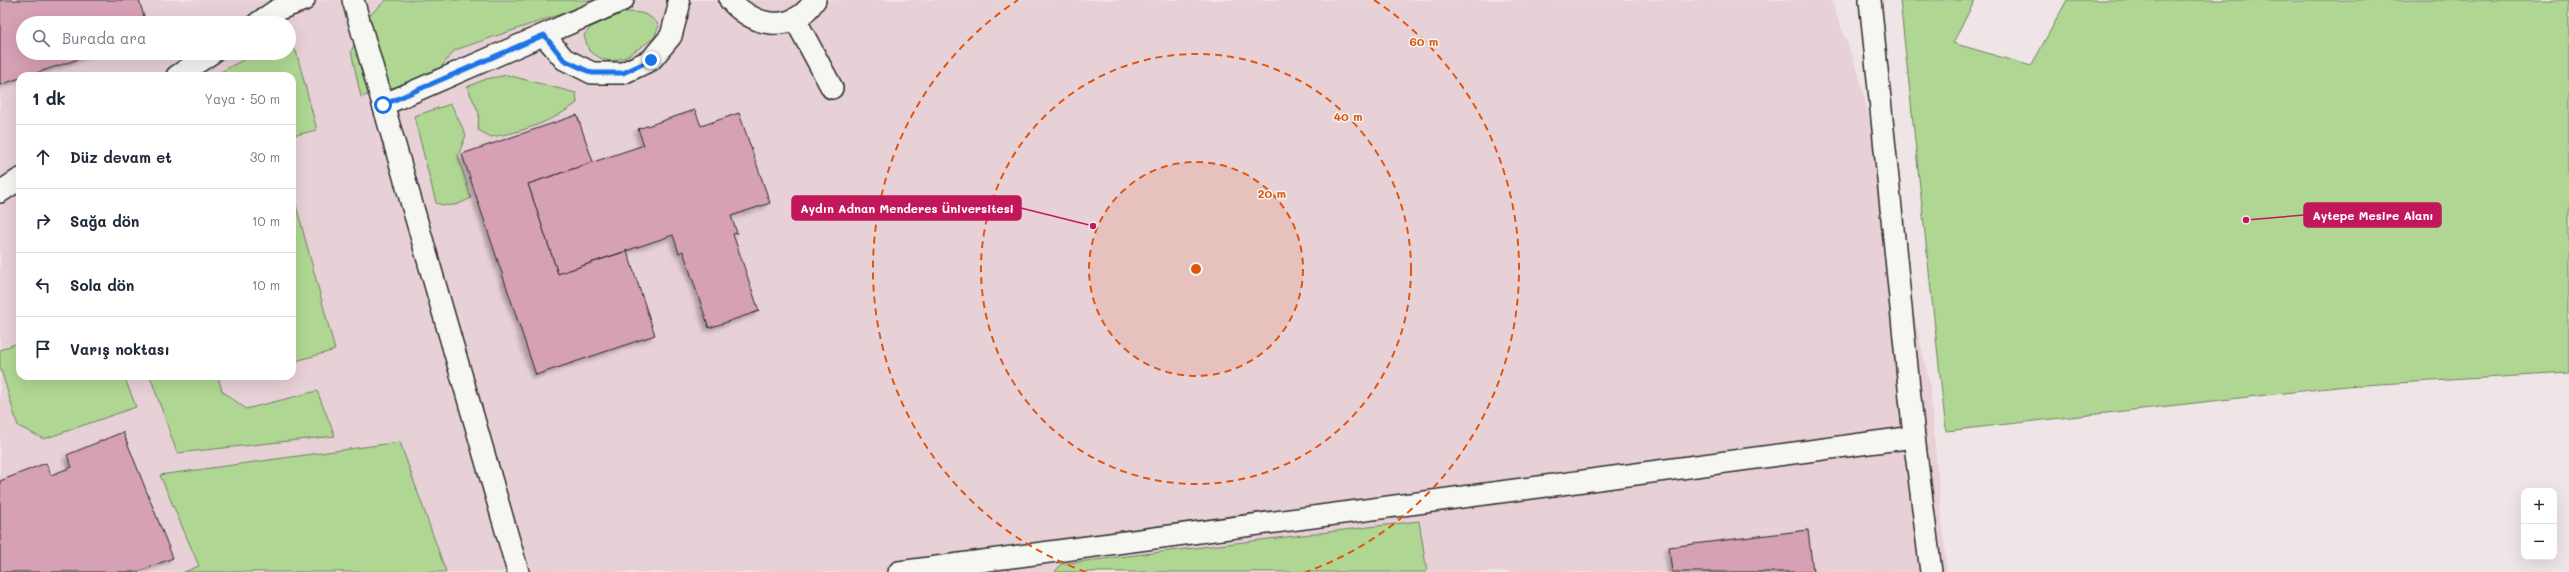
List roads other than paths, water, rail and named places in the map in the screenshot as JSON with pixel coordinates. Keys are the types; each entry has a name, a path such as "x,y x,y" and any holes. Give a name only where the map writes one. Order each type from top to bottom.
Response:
{"lane":[{"path":"268,16 277,10 304,0"},
{"path":"353,0 518,572"},
{"path":"383,105 623,0"},
{"path":"544,35 564,60 592,73 623,73 651,60 671,36 679,6 678,0"},
{"path":"730,0 742,13 759,22 777,24 795,19 810,7 815,0"},
{"path":"1870,0 1914,437 1931,572"},
{"path":"795,19 832,88"},
{"path":"183,72 201,60"},
{"path":"0,192 16,182"},
{"path":"899,572 1914,437"}],"place":[{"name":"Aytepe Mesire Alanı","path":"2246,220"},
{"name":"Aydın Adnan Menderes Üniversitesi","path":"1093,226"}]}
